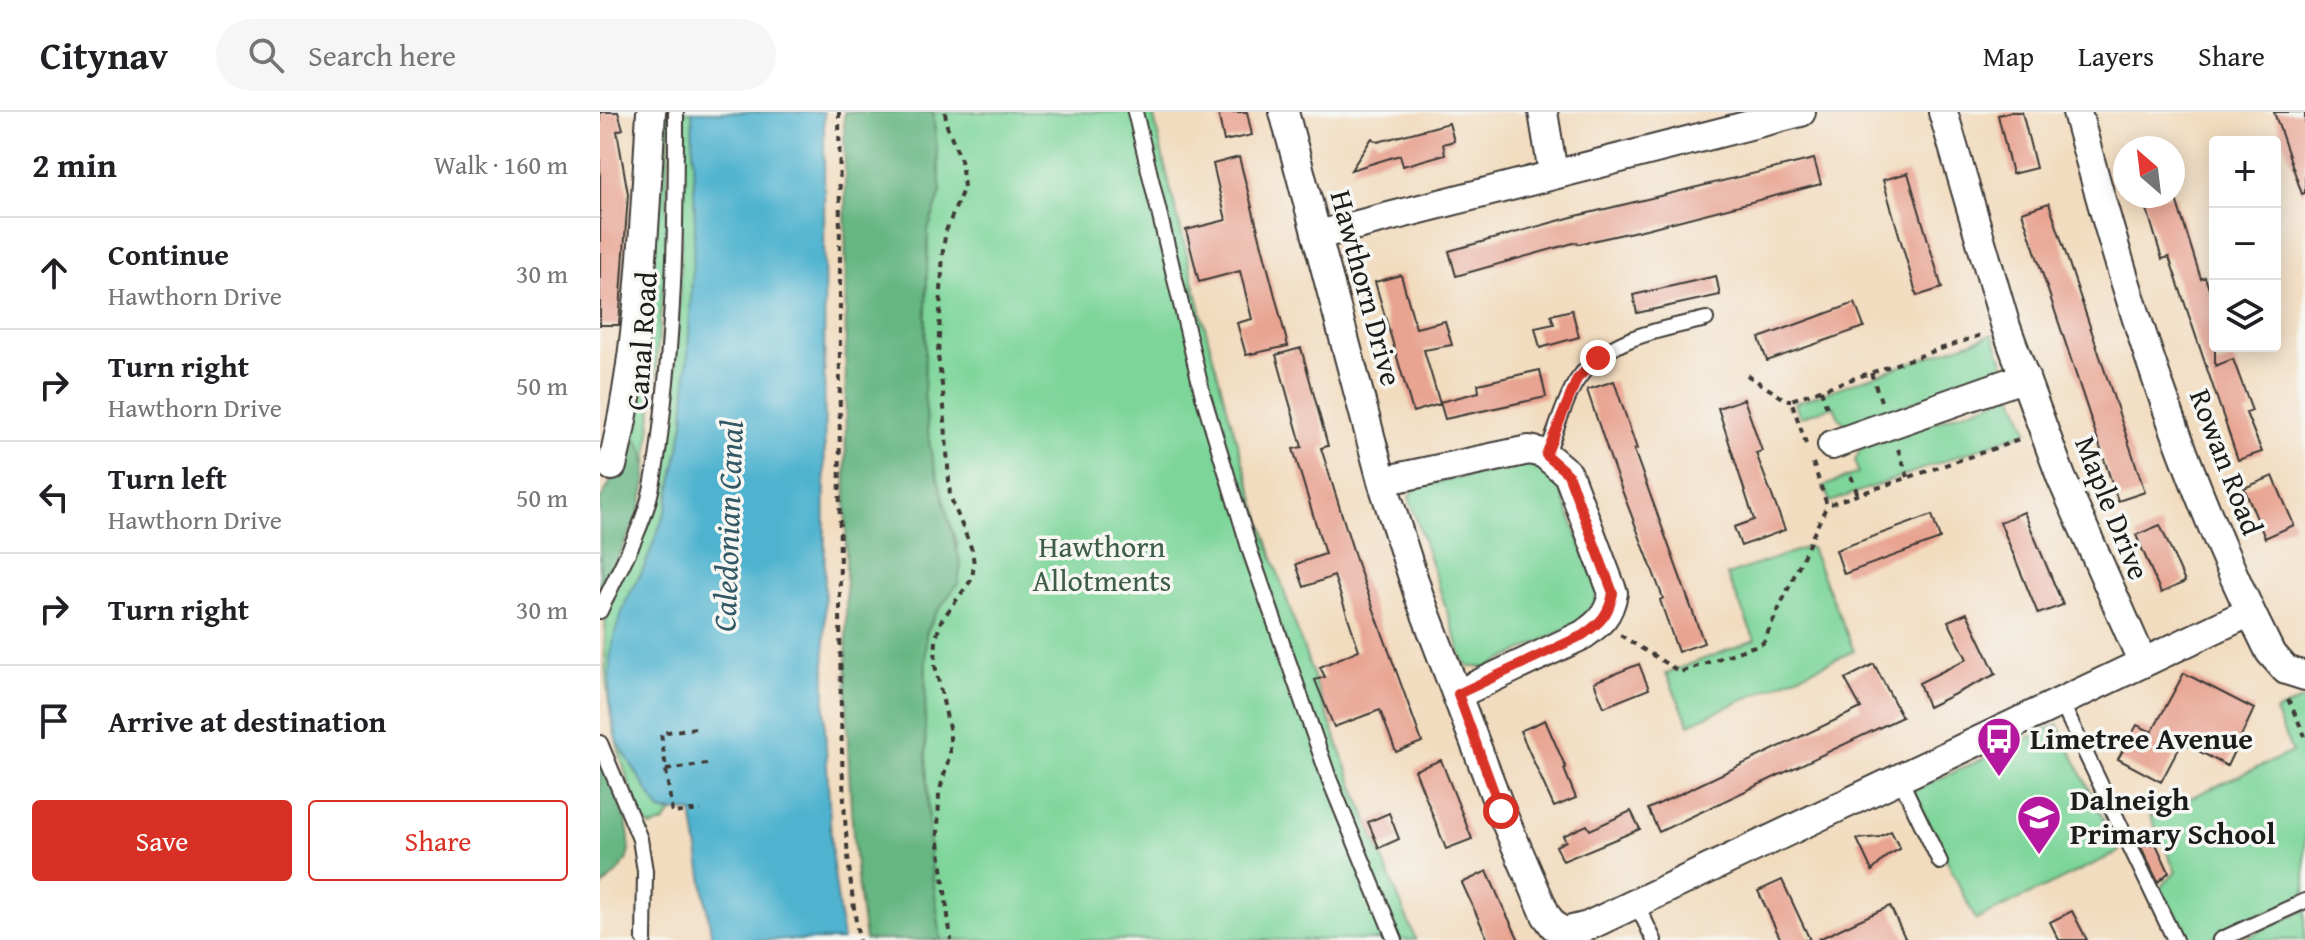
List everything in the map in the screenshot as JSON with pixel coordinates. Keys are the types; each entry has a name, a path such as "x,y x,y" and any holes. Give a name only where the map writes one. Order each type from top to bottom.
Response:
{"street":[{"path":"612,466 621,429 634,336 651,112"},
{"name":"Hawthorn Drive","path":"1284,112 1382,481 1419,596 1501,811 1546,915 1562,936"},
{"path":"1543,112 1553,173"},
{"path":"1318,235 1801,112"},
{"name":"Maple Drive","path":"1943,112 2006,327 2061,477 2143,663"},
{"name":"Rowan Road","path":"2077,112 2100,200 2146,346 2212,524 2270,652 2295,673"},
{"path":"1834,443 2025,377"},
{"path":"1382,481 1529,450 1546,455 1568,474 1613,593 1610,610 1600,623 1583,635 1458,694"},
{"path":"1562,936 2250,612"}],"lane":[{"name":"Canal Road","path":"600,611 635,539 649,500 658,456 670,343 676,112"},
{"path":"1135,112 1203,396 1251,554 1330,781 1395,940"},
{"path":"1546,455 1577,379 1598,358 1633,337 1706,319"},
{"path":"2061,702 2175,940"},
{"path":"600,743 640,839 645,871 644,940"},
{"path":"1899,777 1940,862"},
{"path":"2220,940 2305,901"},
{"path":"1636,903 1654,940"}],"path":[{"path":"839,112 842,780 846,850 859,940"},
{"path":"945,112 947,126 961,160 964,187 946,231 943,249 938,356 950,496 972,550 974,564 972,579 941,621 936,638 935,665 950,732 950,754 939,793 938,835 951,940"},
{"path":"1871,373 1881,402"},
{"path":"1747,375 1786,400 1791,400"},
{"path":"1821,390 1834,443 1858,495"},
{"path":"1898,449 1908,477"},
{"path":"1600,623 1680,672 1763,643 1827,505"},
{"path":"2295,673 2285,691 2305,736"},
{"path":"695,728 661,733 672,813 701,810"},
{"path":"666,770 707,764"}],"green space":[{"path":"654,112 670,112 665,267 646,477 645,459 628,428"},
{"path":"682,112 692,112 695,224 684,424 667,507 645,566 627,599 617,741 660,811 672,813 663,823 651,827 644,821 625,773 612,722 605,670 606,617 656,495 666,452 676,368"},
{"path":"844,112 933,112 941,192 928,230 924,393 930,449 961,565 958,583 934,616 926,634 925,727 930,857 941,940 865,940 859,893 847,707"},
{"name":"Hawthorn Allotments","path":"933,112 1153,112 1207,336 1258,512 1316,685 1416,940 941,940 930,857 925,727 926,634 934,616 958,583 957,542 947,518 930,449 924,393 928,230 941,192"},
{"path":"1993,334 2006,370 1847,425 1839,418 1834,406 1800,417 1795,403"},
{"path":"2011,395 2028,431 1830,502 1824,486 1858,473 1855,461 1860,449"},
{"path":"628,428 645,456 644,494 624,546 600,592 600,501 615,474"},
{"path":"1535,462 1556,478 1596,586 1596,607 1585,620 1488,667 1469,667 1463,659 1409,497 1416,487"},
{"path":"1811,548 1854,651 1689,724 1666,673 1755,640 1727,575"},
{"path":"2305,698 2305,895 2207,940 2182,940 2158,890 2176,872 2150,816 2292,752 2275,712"},
{"path":"2058,724 2119,852 1976,920 1913,791"},
{"path":"600,758 621,806 629,844 624,864 600,889"},
{"path":"2305,910 2305,940 2241,940"}],"water":[{"name":"Caledonian Canal","path":"692,112 824,112 825,728 832,858 843,940 712,940 692,812 660,811 617,741 609,700 610,658 615,632 667,507 684,424 695,224"}],"building":[{"path":"600,112 618,112 623,129 617,131 628,194 619,325 600,325"},
{"path":"1218,112 1247,112 1252,135 1224,141"},
{"path":"2022,112 2036,168 2012,174 1998,115"},
{"path":"2274,112 2305,112 2305,193 2302,194"},
{"path":"1449,123 1454,141 1443,144 1445,154 1403,166 1400,155 1351,170 1372,138 1378,142"},
{"path":"1239,157 1288,346 1246,355 1237,323 1252,319 1240,271 1199,282 1186,230 1226,220 1213,164"},
{"path":"1814,159 1821,184 1646,229 1577,242 1456,276 1449,251 1572,217"},
{"path":"1908,173 1942,288 1917,296 1883,180"},
{"path":"2049,203 2145,492 2118,501 2022,212"},
{"path":"2147,208 2179,208 2201,279 2205,277 2209,289 2209,352 2215,352 2215,366 2233,359 2252,411 2246,413 2262,452 2238,460 2169,257 2162,259"},
{"path":"1401,275 1416,328 1445,321 1452,345 1424,350 1440,404 1413,412 1375,282"},
{"path":"1716,276 1720,295 1637,313 1633,295"},
{"path":"1855,303 1864,327 1767,361 1759,338"},
{"path":"1572,310 1579,337 1540,348 1535,328 1554,324 1551,315"},
{"path":"1301,348 1328,446 1321,448 1358,566 1422,742 1396,752 1380,710 1334,727 1315,680 1325,677 1320,667 1359,650 1334,576 1304,587 1296,564 1325,554 1293,449 1302,447 1276,355"},
{"path":"1540,370 1546,397 1445,419 1440,402 1479,392 1478,384"},
{"path":"1614,381 1637,449 1634,450 1704,643 1678,652 1660,600 1663,598 1587,390"},
{"path":"1744,399 1762,451 1756,453 1785,530 1741,546 1734,527 1754,520 1718,408"},
{"path":"2273,476 2294,525 2265,538 2244,488"},
{"path":"2024,512 2063,605 2038,614 2000,522"},
{"path":"1932,515 1940,539 1844,574 1836,550"},
{"path":"2160,525 2185,582 2161,593 2136,535"},
{"path":"1967,613 1996,674 1928,707 1919,683 1967,659 1948,621"},
{"path":"1639,664 1649,689 1604,707 1594,682"},
{"path":"1874,664 1902,717 1659,832 1648,809 1861,708 1845,679"},
{"path":"2184,673 2254,709 2227,766 2182,742 2161,782 2118,759 2137,725 2152,732"},
{"path":"1545,720 1576,798 1554,807 1520,731"},
{"path":"1441,760 1472,839 1446,849 1415,770"},
{"path":"1631,811 1640,829 1563,861 1556,846 1566,841 1563,836 1587,825 1590,830"},
{"path":"1389,813 1399,839 1379,848 1368,822"},
{"path":"1891,831 1900,849 1888,855 1872,871 1857,839 1879,837"},
{"path":"2156,844 2169,872 2158,882 2140,845"},
{"path":"1487,871 1519,940 1488,940 1462,883"},
{"path":"1782,880 1810,940 1781,940 1758,891"},
{"path":"1890,906 1906,940 1817,940 1857,921"},
{"path":"2072,911 2087,940 2059,940 2050,922"}],"place":[{"name":"Limetree Avenue","path":"1999,778"},
{"name":"Dalneigh Primary School","path":"2039,856"}],"route":[{"path":"1501,811 1458,694 1583,635 1600,623 1610,610 1613,593 1568,474 1546,455 1577,379 1598,358"}]}
